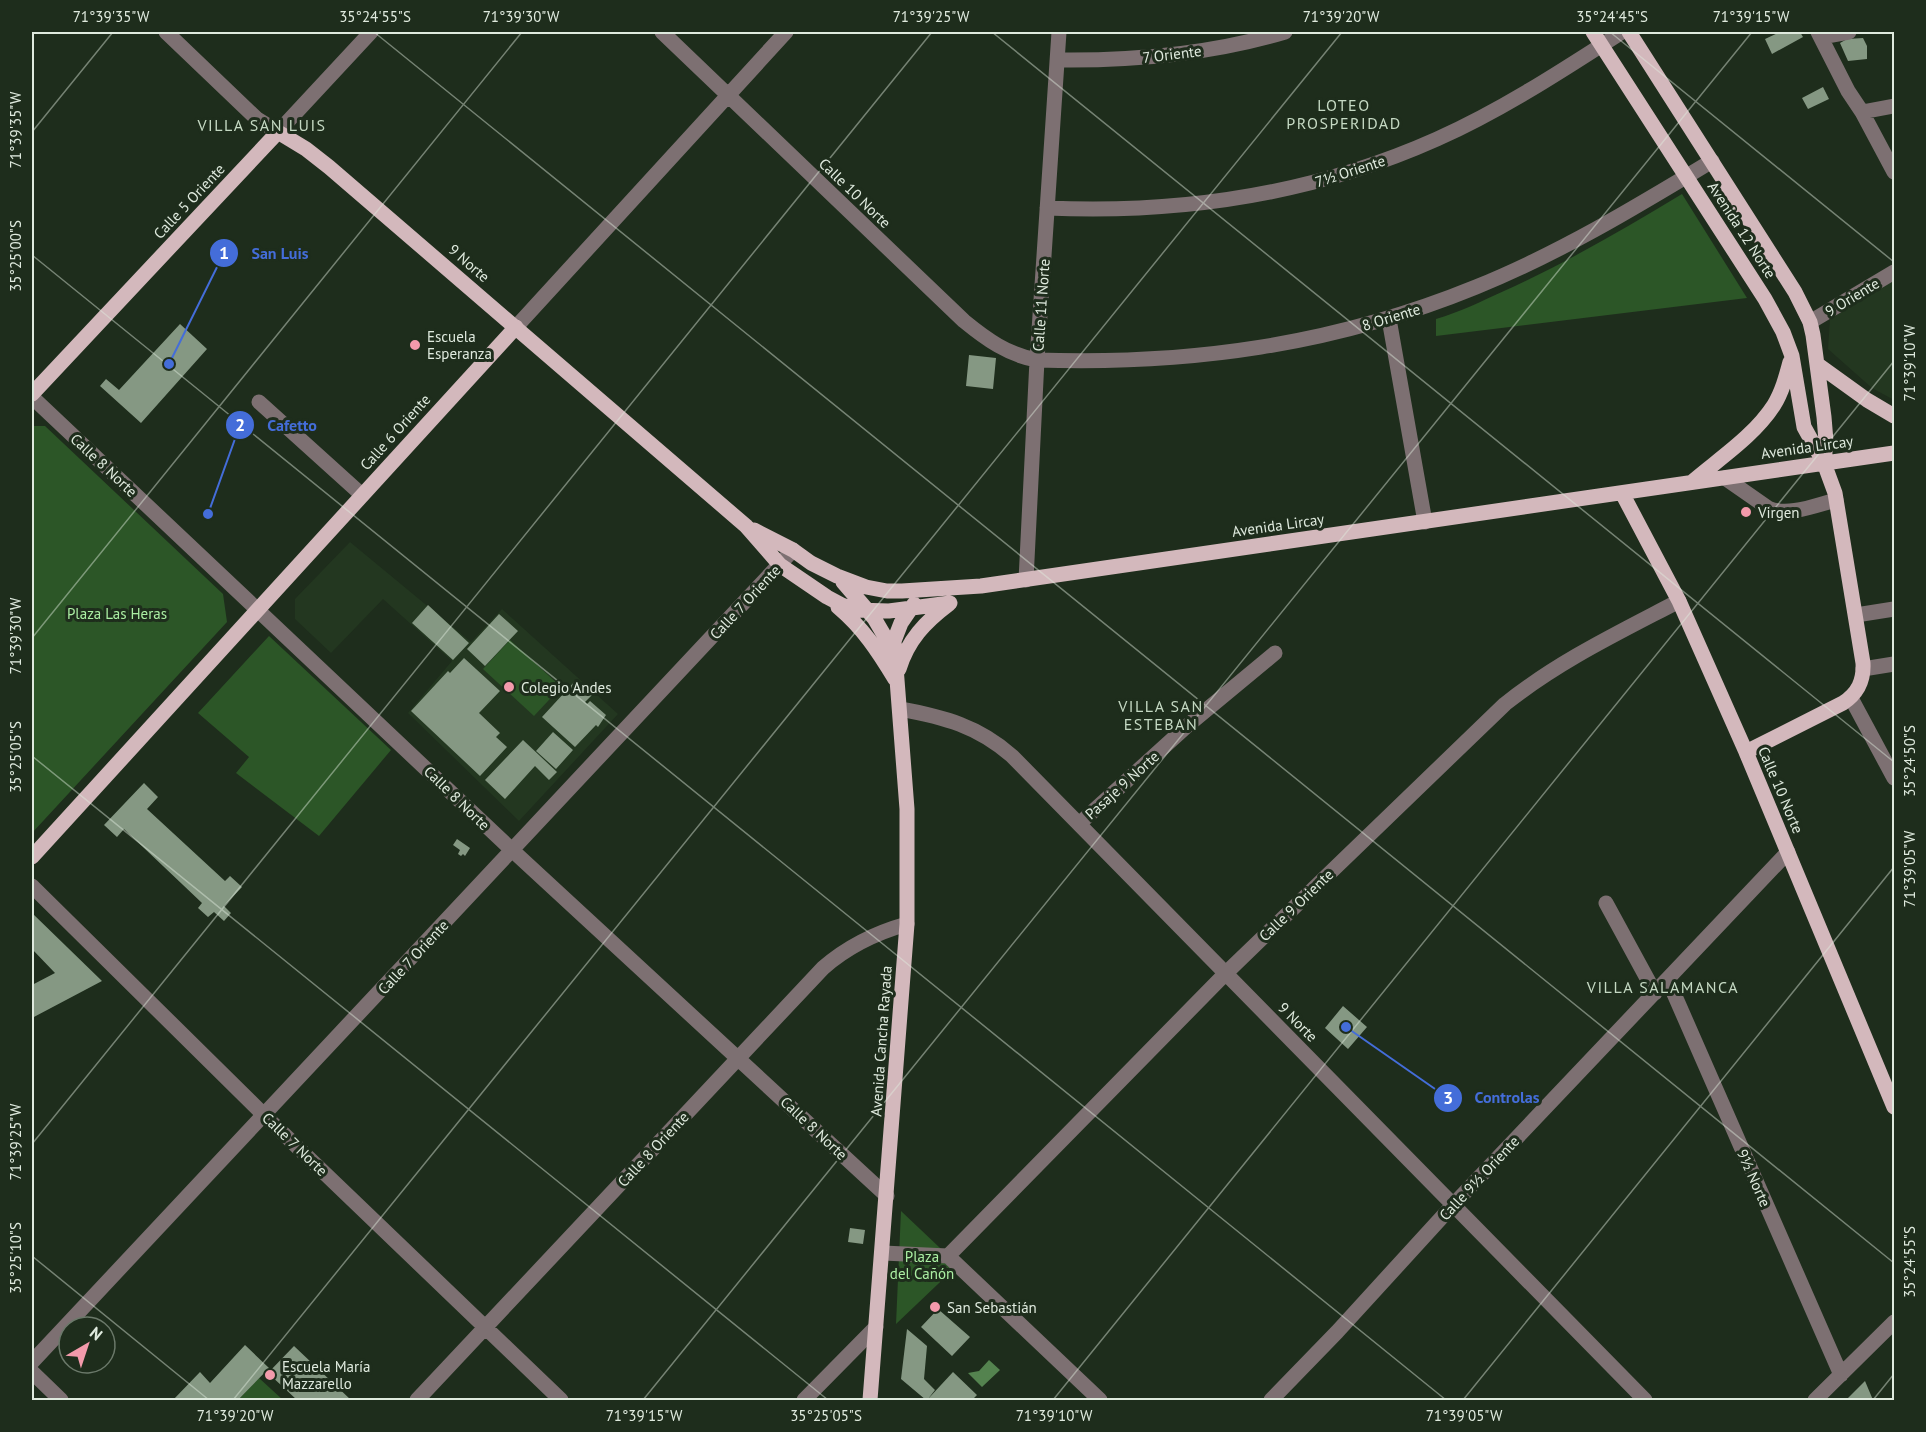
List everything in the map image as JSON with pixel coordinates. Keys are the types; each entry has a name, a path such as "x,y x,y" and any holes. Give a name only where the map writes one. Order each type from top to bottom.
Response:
{"main road":[{"name":"Avenida 12 Norte","path":"1593,32 1766,299 1783,332 1792,356 1804,427 1824,463 1836,500 1856,615 1862,676"},
{"name":"Avenida 12 Norte","path":"1629,32 1796,292 1810,322 1825,429 1824,463"},
{"name":"9 Norte","path":"278,132 306,149 329,167 746,526 780,565 827,597"},
{"name":"Calle 5 Oriente","path":"32,395 278,132"},
{"name":"Calle 6 Oriente","path":"32,857 516,327"},
{"path":"1691,483 1763,420 1775,404 1784,385 1792,356"},
{"path":"1817,364 1867,400 1894,416"},
{"name":"Avenida Lircay","path":"837,576 866,587 887,591 981,586 1894,453"},
{"name":"Calle 10 Norte","path":"1622,493 1679,601 1746,752 1894,1107"},
{"name":"9 Norte","path":"746,526 837,576"},
{"path":"837,576 870,611 895,655"},
{"name":"Avenida Cancha Rayada","path":"898,684 899,670 909,644 931,618 950,603 981,586"},
{"name":"Avenida Cancha Rayada","path":"870,1401 907,924 908,809 894,641 909,609 929,592 940,589"},
{"path":"827,597 856,610 870,611 909,609 950,603"},
{"path":"827,597 855,621 866,634 898,684"},
{"path":"1746,752 1851,698 1862,676"}],"street":[{"name":"9 Norte","path":"166,32 257,119 278,132"},
{"name":"Calle 5 Oriente","path":"278,132 371,32"},
{"name":"Calle 10 Norte","path":"662,32 964,321 991,343 1026,358 1037,360"},
{"name":"Calle 6 Oriente","path":"516,327 786,32"},
{"name":"Calle 11 Norte","path":"1026,580 1037,360 1059,32"},
{"name":"7 Oriente","path":"1057,60 1114,60 1168,56 1285,32"},
{"name":"7½ Oriente","path":"1047,208 1108,210 1181,206 1263,195 1339,176 1406,152 1468,124 1622,32"},
{"path":"1849,32 1819,34 1894,172"},
{"path":"1862,112 1894,106"},
{"name":"8 Oriente","path":"1037,360 1141,361 1217,355 1300,341 1389,319 1478,287 1518,269 1558,249 1712,161"},
{"name":"9 Oriente","path":"1810,322 1894,272"},
{"path":"1389,319 1425,522"},
{"name":"Calle 8 Norte","path":"32,395 513,851 887,1196"},
{"path":"259,402 362,495"},
{"path":"1725,478 1768,508 1776,511 1787,511 1836,500"},
{"name":"Calle 7 Oriente","path":"32,1362 793,550"},
{"name":"Calle 9 Oriente","path":"948,1256 1225,974 1505,704 1530,684 1576,654 1679,601"},
{"path":"1856,615 1894,609"},
{"name":"Pasaje 9 Norte","path":"1078,824 1179,733 1275,653"},
{"path":"1862,676 1894,664"},
{"path":"1851,698 1894,778"},
{"name":"9 Norte","path":"900,709 950,720 987,736 1012,756 1645,1401"},
{"name":"Calle 9½ Oriente","path":"1271,1401 1452,1205 1788,852"},
{"name":"Calle 7 Norte","path":"32,886 264,1115 561,1401"},
{"path":"1606,903 1655,993"},
{"name":"Calle 8 Oriente","path":"417,1401 823,968 864,940 907,924"},
{"name":"9½ Norte","path":"1668,980 1841,1375"},
{"path":"883,1253 948,1256 1100,1401"},
{"path":"1815,1401 1894,1322"},
{"path":"804,1401 876,1327"},
{"path":"32,1372 61,1401"}],"shaded area":[{"path":"1894,279 1894,400 1872,388 1828,349 1830,319"},
{"name":"Colegio Andes","path":"350,542 471,642 502,609 618,714 519,821 408,713 452,661 383,599 331,653 295,619 295,599"},
{"path":"989,1360 1000,1370 982,1387 968,1373 979,1371"}],"green space":[{"path":"1682,194 1747,298 1436,336 1436,319 1471,306 1550,269"},
{"name":"Plaza Las Heras","path":"32,426 45,426 223,594 227,622 32,833"},
{"path":"269,636 391,750 319,836 236,773 249,757 198,713"},
{"path":"510,640 561,687 534,716 483,669"},
{"name":"Plaza del Cañón","path":"901,1211 958,1265 896,1324"},
{"path":"259,1378 283,1400 238,1400"}],"building":[{"path":"1780,32 1800,32 1803,37 1772,54 1765,39"},
{"path":"1863,38 1867,46 1867,59 1848,61 1840,43 1847,39"},
{"path":"1823,87 1829,99 1808,109 1802,98"},
{"path":"180,324 207,349 141,423 100,386 106,379 119,390"},
{"path":"969,355 996,358 993,389 966,386"},
{"path":"428,605 469,643 453,660 412,623"},
{"path":"499,614 518,631 485,666 467,649"},
{"path":"464,658 500,691 479,713 500,733 496,737 507,747 480,776 411,711 448,671 450,673"},
{"path":"576,680 592,695 585,702 587,704 590,701 606,715 598,727 596,725 575,747 542,717"},
{"path":"553,732 573,750 556,769 536,751"},
{"path":"523,740 557,772 549,780 535,766 505,799 485,780"},
{"path":"144,783 158,797 147,809 225,881 230,876 242,887 224,906 231,913 224,921 214,912 208,917 198,908 202,903 124,829 117,837 104,825"},
{"path":"457,839 470,848 465,856 458,854 460,850 453,845"},
{"path":"32,913 102,981 32,1018 32,985 55,973 32,949"},
{"path":"1343,1006 1367,1027 1348,1049 1325,1028"},
{"path":"850,1228 865,1230 863,1244 848,1242"},
{"path":"938,1309 970,1337 952,1356 921,1327"},
{"path":"907,1329 927,1346 924,1379 935,1390 928,1399 953,1372 977,1395 972,1400 926,1400 901,1379"},
{"path":"245,1345 269,1368 238,1400 173,1400 200,1372 210,1383"},
{"path":"294,1346 351,1400 297,1400 268,1373"},
{"path":"1865,1381 1873,1400 1846,1400"}],"place":[{"name":"Escuela Esperanza","path":"415,345"},
{"name":"San Luis","path":"169,364"},
{"name":"Virgen","path":"1746,512"},
{"name":"Cafetto","path":"208,514"},
{"name":"Colegio Andes","path":"509,687"},
{"name":"Controlas","path":"1346,1027"},
{"name":"San Sebastián","path":"935,1307"},
{"name":"Escuela María Mazzarello","path":"270,1375"}],"district":[{"name":"LOTEO PROSPERIDAD","path":"1344,114"},
{"name":"VILLA SAN LUIS","path":"262,125"},
{"name":"VILLA SAN ESTEBAN","path":"1161,715"},
{"name":"VILLA SALAMANCA","path":"1663,987"}]}
